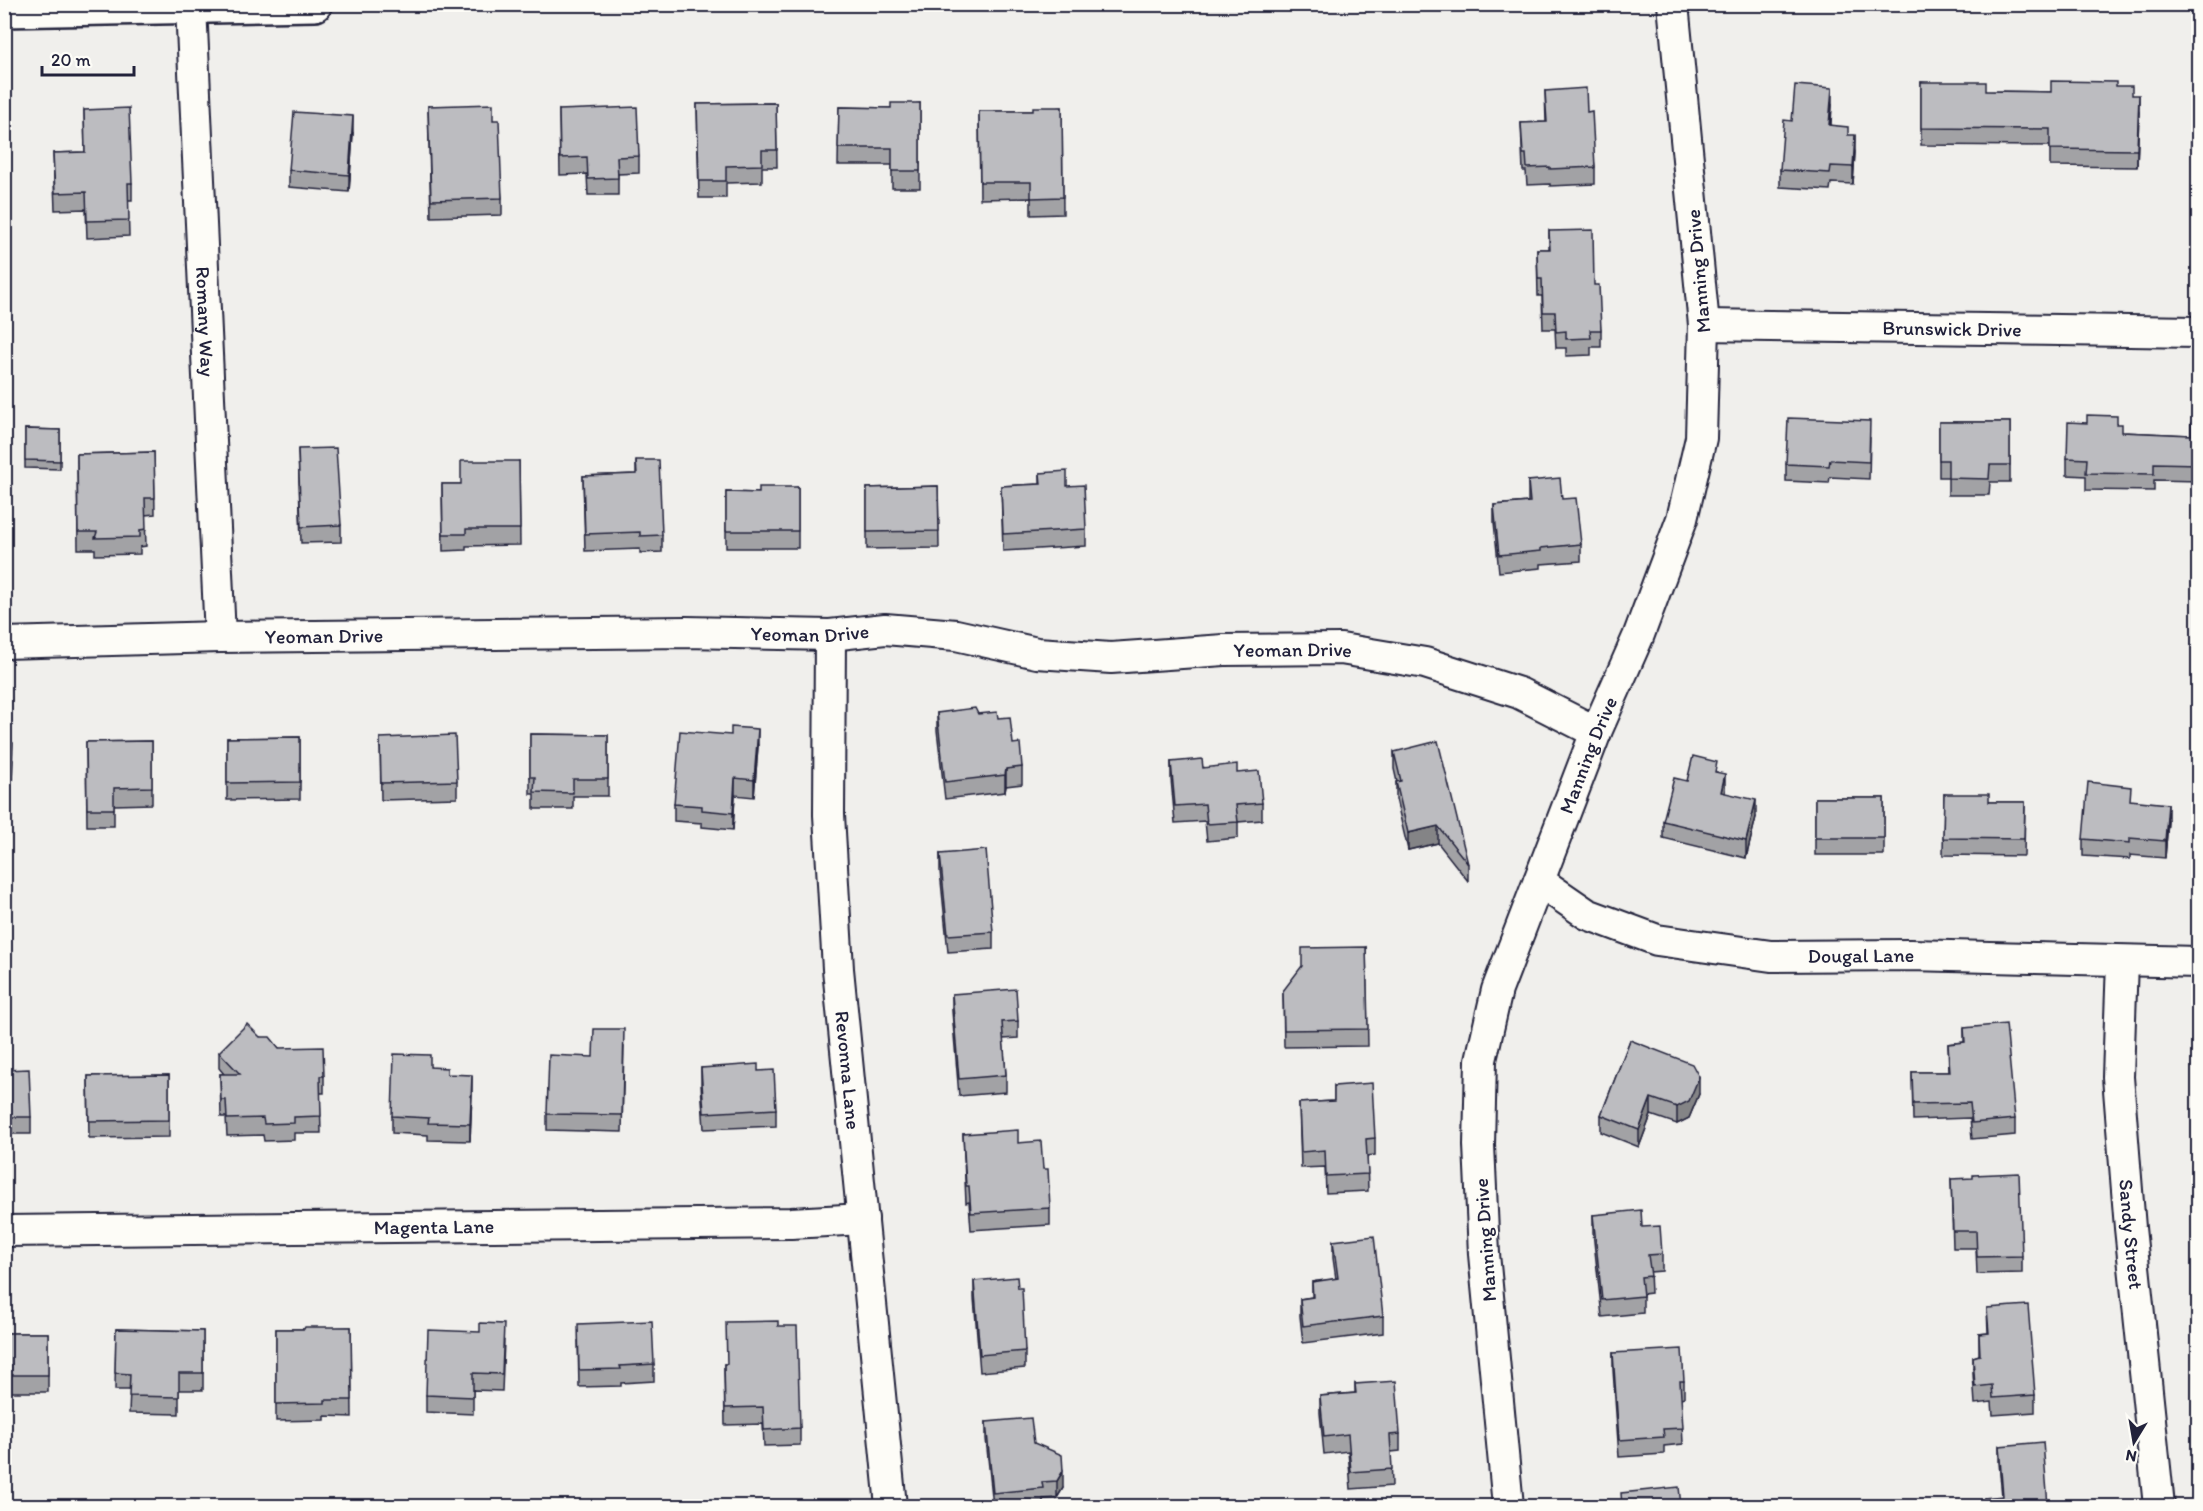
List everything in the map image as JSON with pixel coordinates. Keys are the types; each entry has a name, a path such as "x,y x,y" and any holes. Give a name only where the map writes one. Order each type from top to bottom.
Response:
{"street":[{"path":"4,10 315,4"},
{"name":"Manning Drive","path":"1508,1506 1484,1254 1479,1145 1481,1060 1497,990 1596,732 1638,637 1682,519 1701,438 1704,325 1673,4"},
{"name":"Romany Way","path":"191,6 220,636"},
{"name":"Brunswick Drive","path":"1704,325 2199,332"},
{"name":"Yeoman Drive","path":"4,643 220,636 686,632 830,635 885,629 956,635 1037,653 1111,658 1224,650 1341,649 1425,663 1519,693 1596,732"},
{"name":"Revonna Lane","path":"830,635 829,826 838,969 891,1506"},
{"name":"Dougal Lane","path":"1539,881 1587,914 1658,940 1771,956 1910,955 2199,962"},
{"name":"Sandy Street","path":"2122,961 2118,1077 2130,1228 2159,1506"},
{"name":"Magenta Lane","path":"4,1231 790,1223 863,1219"}],"building":[{"path":"2192,80 2199,80 2199,130 2191,130"},
{"path":"2051,81 2116,82 2116,86 2132,86 2132,95 2139,95 2137,150 2050,149 2050,129 1921,128 1921,82 1986,82 1986,91 2051,92"},
{"path":"1795,85 1832,88 1829,125 1848,127 1848,135 1855,135 1853,167 1831,166 1830,173 1780,170 1784,120 1792,121"},
{"path":"1586,88 1587,112 1592,111 1595,167 1527,168 1526,154 1523,154 1521,123 1547,122 1545,91"},
{"path":"776,103 777,150 762,150 762,165 726,166 726,181 699,181 697,104"},
{"path":"891,103 920,103 920,171 892,171 892,148 838,148 839,107 891,108"},
{"path":"493,104 493,120 499,120 502,198 431,200 428,106"},
{"path":"637,107 639,156 617,157 618,178 588,179 587,157 560,158 559,110"},
{"path":"1033,107 1062,107 1063,197 1031,198 1031,182 980,182 979,111 1033,111"},
{"path":"129,108 132,183 128,183 129,220 87,221 86,192 55,193 53,153 85,152 84,110"},
{"path":"294,112 353,116 349,175 289,170"},
{"path":"1593,230 1594,285 1599,285 1601,330 1590,330 1591,338 1566,339 1566,331 1556,332 1555,312 1543,312 1542,279 1538,279 1537,249 1550,249 1549,231"},
{"path":"2087,415 2117,416 2117,424 2122,424 2122,432 2191,435 2191,423 2199,423 2199,464 2154,463 2154,474 2086,473 2087,459 2067,458 2068,422 2087,423"},
{"path":"1788,418 1870,421 1869,462 1830,460 1829,466 1786,464"},
{"path":"1939,422 2010,422 2010,465 1990,465 1989,479 1948,478 1948,460 1939,460"},
{"path":"25,429 60,430 60,461 25,460"},
{"path":"336,448 341,525 301,527 298,449"},
{"path":"154,452 155,498 145,498 146,529 140,530 140,537 95,538 97,532 78,532 77,454"},
{"path":"636,460 659,460 662,535 640,536 640,532 585,534 583,476 637,474"},
{"path":"461,461 519,461 520,529 466,529 466,534 443,534 442,484 461,484"},
{"path":"1067,471 1067,486 1084,485 1086,529 1003,534 1001,486 1041,484 1040,473"},
{"path":"1560,478 1562,499 1576,498 1581,544 1499,555 1494,505 1530,502 1528,481"},
{"path":"938,486 939,531 867,532 867,488"},
{"path":"759,487 798,487 798,531 726,531 726,492 759,493"},
{"path":"975,708 978,714 997,712 998,718 1010,717 1013,744 1020,743 1022,767 1006,769 1005,775 945,782 937,713"},
{"path":"731,727 758,729 754,780 735,778 733,813 702,810 702,806 674,804 680,731 731,735"},
{"path":"530,734 608,735 608,779 573,779 573,793 534,792 535,777 530,777"},
{"path":"455,735 457,781 381,783 380,738"},
{"path":"300,737 300,782 227,783 227,738"},
{"path":"152,741 152,787 114,788 114,809 87,809 86,742"},
{"path":"1438,741 1468,864 1438,826 1408,833 1396,782 1401,781 1394,752"},
{"path":"4,743 13,743 11,786 4,785"},
{"path":"1693,756 1717,762 1715,772 1725,774 1721,792 1756,800 1746,841 1663,821 1674,778 1687,781"},
{"path":"1202,759 1203,768 1237,764 1237,773 1259,771 1262,803 1236,805 1238,822 1207,824 1205,804 1175,806 1171,762"},
{"path":"2088,782 2131,787 2130,800 2168,804 2165,841 2130,838 2130,843 2083,839"},
{"path":"1944,794 1989,794 1989,802 2025,802 2024,839 1943,838"},
{"path":"1815,798 1884,798 1884,838 1815,838"},
{"path":"986,850 993,932 948,935 940,854"},
{"path":"1366,947 1368,1029 1284,1030 1283,991 1302,966 1302,948"},
{"path":"1016,989 1018,1021 1002,1022 1006,1075 959,1079 952,994"},
{"path":"247,1024 260,1037 270,1037 279,1048 323,1047 324,1076 320,1076 321,1116 294,1117 294,1123 264,1124 263,1118 227,1119 226,1100 221,1100 220,1074 240,1074 219,1052"},
{"path":"2006,1024 2015,1119 1972,1123 1970,1103 1913,1104 1912,1072 1950,1072 1948,1044 1965,1042 1964,1028"},
{"path":"594,1029 624,1029 622,1115 547,1114 549,1055 593,1057"},
{"path":"1630,1040 1692,1064 1699,1077 1689,1101 1677,1107 1651,1098 1639,1130 1601,1115"},
{"path":"394,1054 430,1055 430,1067 447,1068 447,1074 472,1075 470,1124 428,1123 429,1118 392,1116"},
{"path":"758,1064 758,1071 774,1070 776,1109 704,1113 701,1068"},
{"path":"29,1069 31,1117 4,1117 4,1070"},
{"path":"169,1075 169,1120 89,1121 88,1076"},
{"path":"1372,1083 1375,1138 1366,1139 1368,1174 1326,1176 1325,1150 1301,1152 1299,1103 1334,1101 1334,1086"},
{"path":"1018,1130 1018,1143 1041,1141 1043,1169 1048,1169 1050,1208 971,1213 969,1186 966,1186 963,1134"},
{"path":"2019,1173 2022,1256 1977,1257 1976,1231 1953,1231 1951,1179 1973,1178 1973,1175"},
{"path":"1641,1210 1642,1227 1660,1226 1662,1254 1648,1255 1651,1276 1641,1277 1643,1296 1602,1300 1593,1215"},
{"path":"1374,1236 1383,1316 1303,1326 1300,1299 1313,1297 1312,1282 1338,1278 1333,1241"},
{"path":"1017,1277 1018,1288 1022,1288 1025,1351 980,1355 974,1281"},
{"path":"2028,1305 2035,1395 1993,1398 1992,1385 1975,1387 1973,1357 1980,1355 1979,1334 1989,1333 1987,1308"},
{"path":"652,1321 654,1364 620,1366 621,1369 579,1370 578,1324"},
{"path":"778,1321 778,1326 797,1326 800,1428 764,1430 763,1407 725,1408 726,1322"},
{"path":"480,1323 504,1324 502,1374 473,1373 473,1397 426,1395 428,1330 480,1332"},
{"path":"305,1327 351,1327 352,1400 276,1404 276,1329 304,1329"},
{"path":"116,1329 203,1331 203,1373 179,1373 179,1397 129,1396 130,1374 115,1373"},
{"path":"4,1333 48,1333 48,1375 4,1375"},
{"path":"1682,1349 1684,1381 1680,1381 1683,1428 1663,1429 1664,1437 1619,1440 1613,1353"},
{"path":"1396,1381 1400,1434 1390,1435 1392,1469 1351,1472 1348,1434 1324,1437 1320,1396 1356,1393 1355,1384"},
{"path":"1031,1418 1034,1443 1062,1455 1063,1471 1057,1481 1042,1482 1043,1488 993,1493 986,1422"},
{"path":"2043,1442 2048,1506 1985,1506 1984,1498 2003,1496 1999,1446"},
{"path":"1679,1487 1681,1506 1622,1506 1621,1493"}]}
